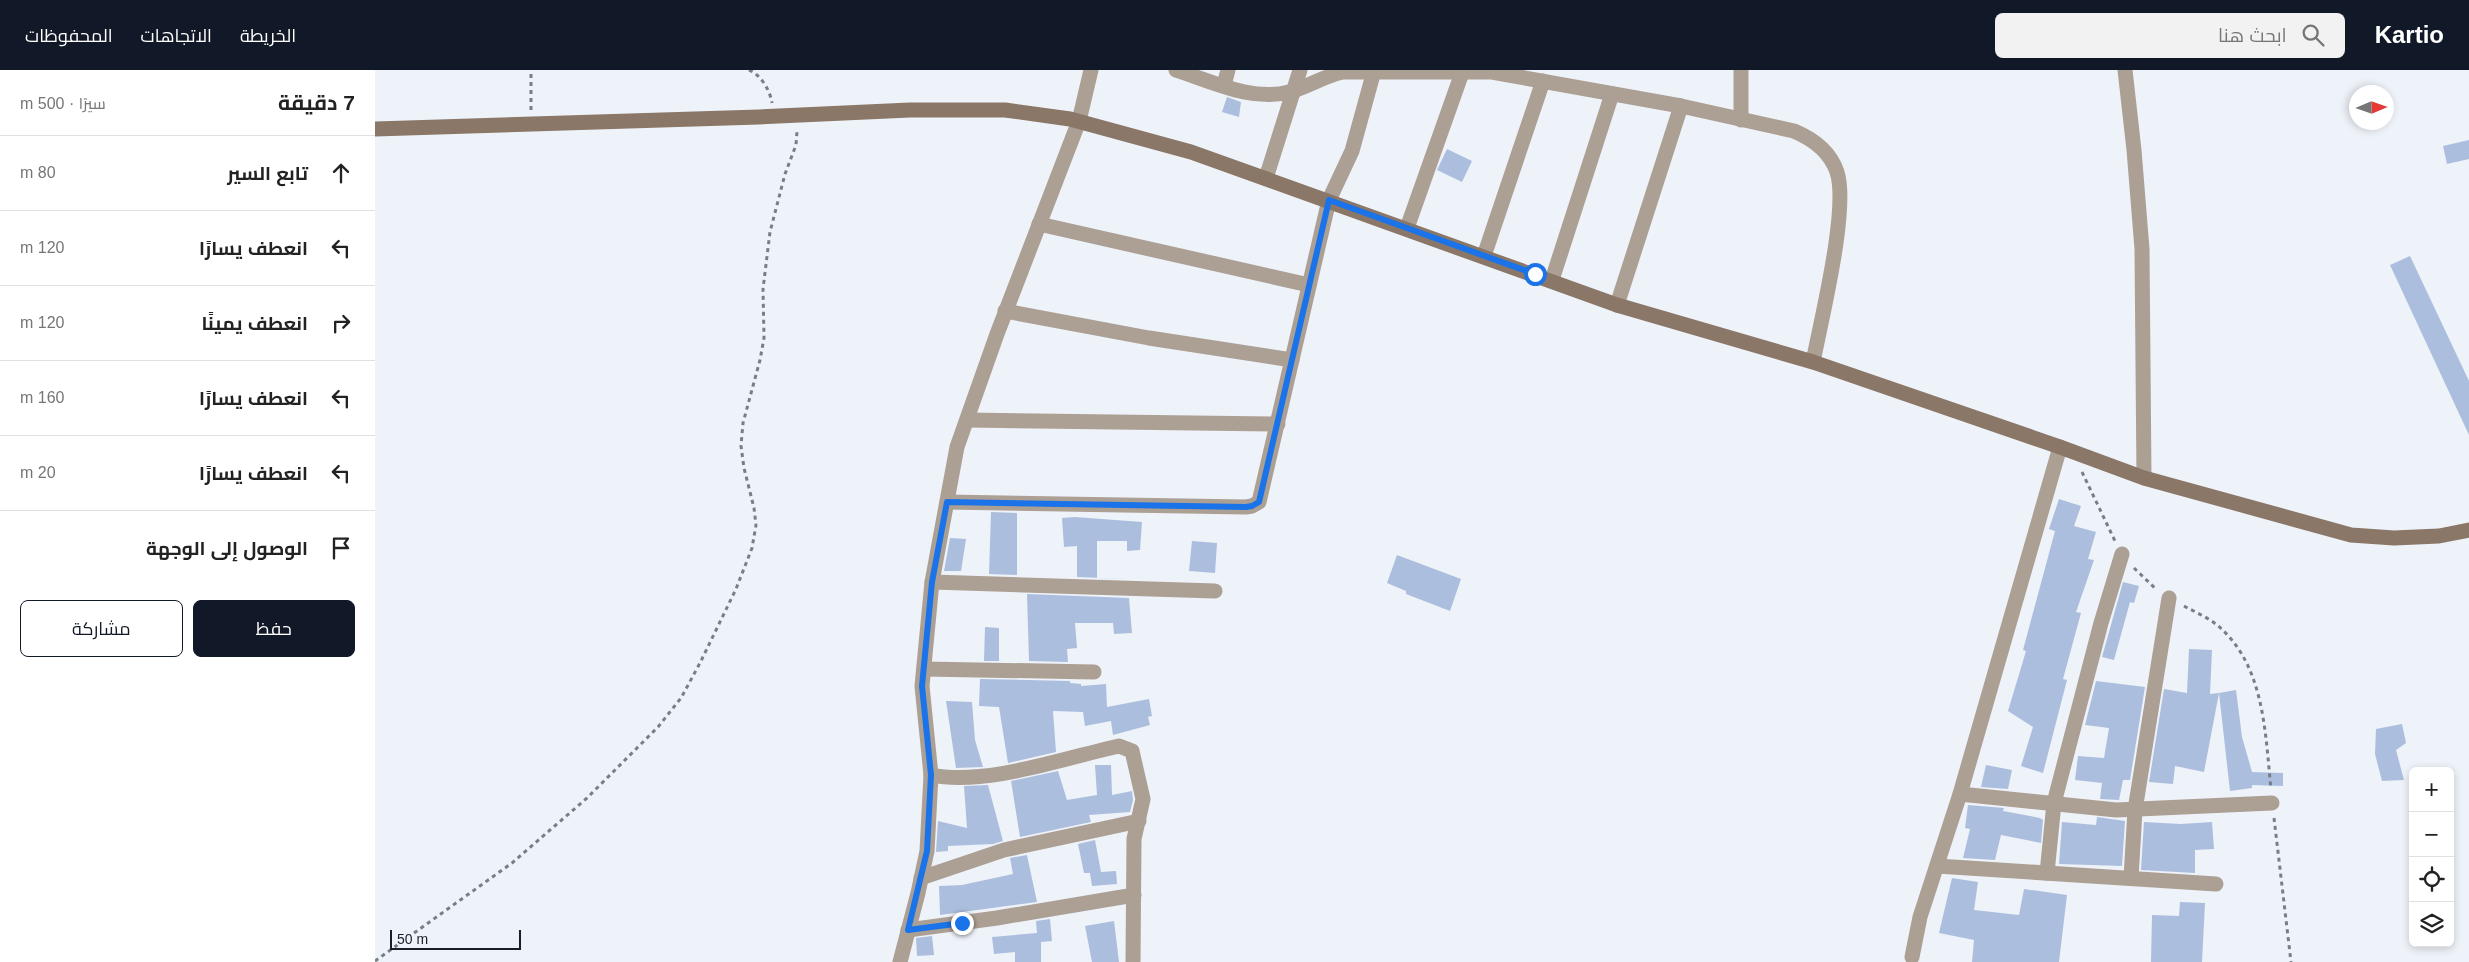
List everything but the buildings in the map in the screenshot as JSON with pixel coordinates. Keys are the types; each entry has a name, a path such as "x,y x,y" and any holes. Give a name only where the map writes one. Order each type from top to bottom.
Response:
{"street":[{"path":"900,962 927,851 931,775 922,686 932,582 957,447 1005,311 1079,121 1091,70"},
{"path":"1176,70 1262,95 1293,90 1327,75 1343,72 1463,71 1521,73 1543,81 1681,106 1805,136 1825,151 1836,170 1839,180 1838,220 1813,362"},
{"path":"1224,85 1228,70"},
{"path":"1266,178 1300,70"},
{"path":"1741,70 1741,120"},
{"path":"2125,70 2142,249 2144,478"},
{"path":"947,502 1252,506 1259,502 1329,200 1352,151 1374,71"},
{"path":"1407,228 1463,71"},
{"path":"1484,256 1543,81"},
{"path":"1552,280 1612,94"},
{"path":"1617,305 1681,106"},
{"path":"375,129 531,126 910,110 1005,110 1079,121 1191,152 1552,280 1617,305 1813,362 2066,449 2144,478 2351,535 2394,538 2439,536 2469,530"},
{"path":"1039,224 1309,285"},
{"path":"1005,311 1149,338 1292,360"},
{"path":"967,420 1277,424"},
{"path":"1911,957 1920,917 1960,794 2066,449"},
{"path":"2047,873 2054,803 2101,623 2122,554"},
{"path":"932,582 1215,591"},
{"path":"2131,878 2135,810 2169,598"},
{"path":"924,669 1094,672"},
{"path":"931,775 947,778 997,774 1113,748 1125,747 1132,752 1142,790 1142,810 1134,839 1133,962"},
{"path":"1960,794 2135,810 2272,803"},
{"path":"921,878 1004,850 1139,821"},
{"path":"1937,866 2216,884"},
{"path":"908,930 997,918 1134,895"}],"path":[{"path":"531,70 531,126"},
{"path":"749,70 754,72 766,85 771,98 774,117"},
{"path":"375,961 512,863 587,798 658,727 681,698 700,663 736,589 752,548 756,525 741,446 743,424 761,360 765,261 770,232 785,174 796,145 799,116"},
{"path":"2066,449 2122,554 2137,571 2169,598 2217,625 2225,632 2252,675 2263,714 2291,962"}],"route":[{"path":"962,923 908,930 919,894 927,851 931,775 927,751 922,686 932,582 947,502 1246,507 1259,502 1329,200 1535,274"}]}
